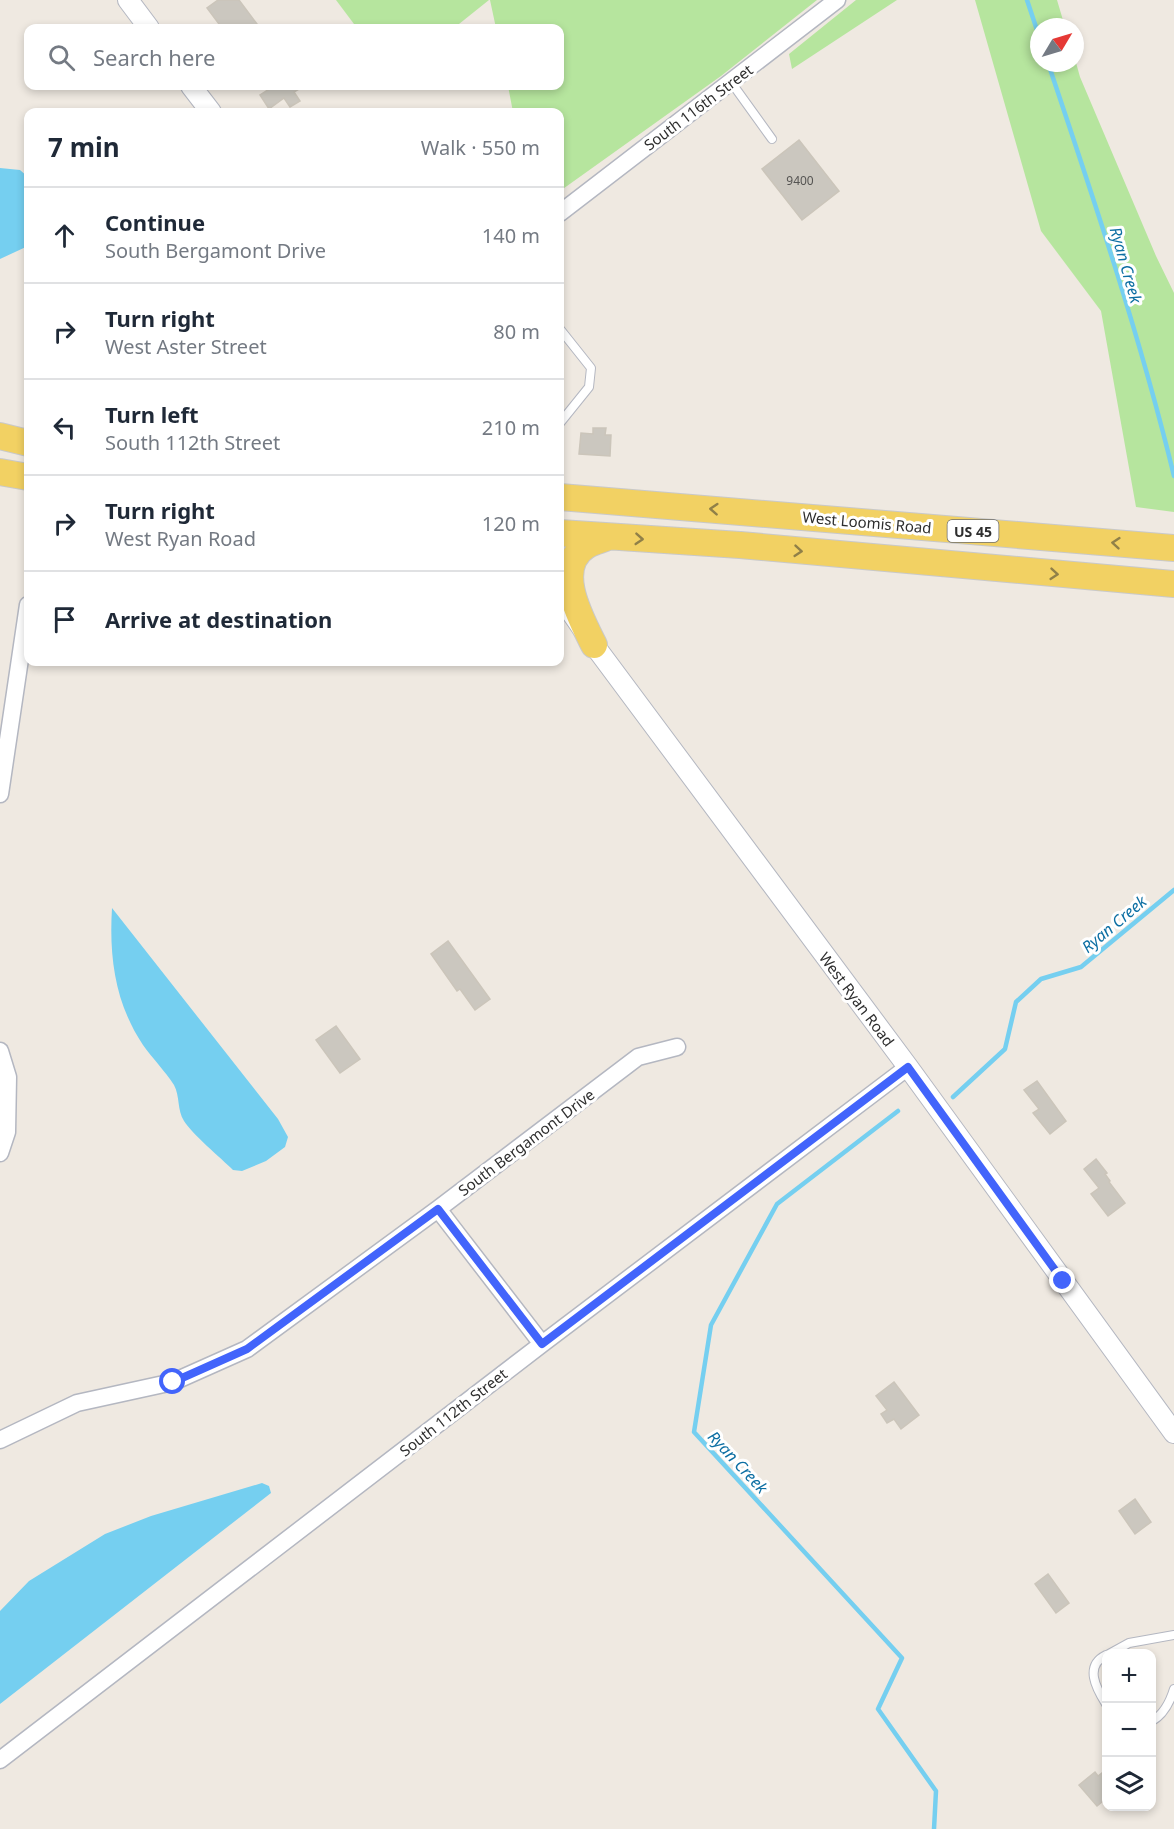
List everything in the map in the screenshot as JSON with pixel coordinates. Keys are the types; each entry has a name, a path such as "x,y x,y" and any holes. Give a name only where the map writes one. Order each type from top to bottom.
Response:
{"main road":[{"path":"0,436 24,441"},
{"path":"0,472 24,476"},
{"name":"West Loomis Road","path":"564,497 1174,548"},
{"name":"US 45","path":"564,533 740,545 1174,584"},
{"path":"996,569 998,534"},
{"path":"594,645 574,600 570,570 573,561 584,547 608,537"}],"street":[{"path":"128,0 146,24"},
{"name":"South 116th Street","path":"564,210 837,0"},
{"path":"194,90 208,108"},
{"name":"West Ryan Road","path":"564,602 908,1067 1174,1433"},
{"path":"0,794 4,747 24,629"},
{"name":"South Bergamont Drive","path":"0,1440 77,1403 173,1382 247,1349 438,1209 638,1057 677,1047"},
{"path":"0,1051 8,1077 7,1132 0,1153"},
{"name":"South 112th Street","path":"0,1760 542,1344 908,1067"},
{"path":"438,1209 542,1344"}],"lane":[{"path":"731,82 772,139"},
{"path":"564,334 591,368 589,387 564,418"},
{"path":"1118,1649 1129,1644 1174,1635"},
{"path":"1102,1657 1093,1667 1092,1674 1102,1694"},
{"path":"1156,1719 1171,1700 1174,1689"}],"green space":[{"path":"336,0 489,0 459,24 354,24"},
{"path":"490,0 817,0 721,76 564,188 564,108 512,108 509,90 564,90 564,24 495,24"},
{"path":"856,0 897,0 792,69 789,54"},
{"path":"975,0 1057,0 1062,18 1030,18 1030,72 1079,72 1156,256 1174,293 1174,512 1136,507 1101,311 1041,231"}],"water":[{"path":"0,168 20,170 24,174 24,248 0,259"},
{"path":"112,908 278,1119 288,1137 285,1147 266,1161 242,1171 233,1170 184,1121 174,1085 143,1045 120,996 113,962"},
{"path":"262,1483 269,1486 271,1493 0,1704 0,1611 29,1581 105,1534 151,1516"}],"building":[{"path":"218,0 239,0 257,24 219,24 207,8"},
{"path":"268,90 297,90 294,92 300,101 290,107 284,98 268,108 260,95"},
{"path":"799,140 839,191 802,220 762,169"},
{"path":"593,428 606,428 605,435 611,435 610,456 579,454 581,433 593,434"},
{"path":"448,941 490,999 475,1010 460,989 457,991 431,954"},
{"path":"336,1026 360,1059 340,1073 316,1040"},
{"path":"1037,1081 1066,1121 1050,1134 1033,1113 1039,1109 1024,1090"},
{"path":"1096,1159 1107,1173 1105,1174 1109,1182 1125,1203 1108,1216 1091,1194 1099,1188 1084,1169"},
{"path":"894,1382 919,1415 901,1429 894,1419 887,1423 881,1414 887,1410 876,1396"},
{"path":"1135,1499 1151,1522 1135,1534 1119,1511"},
{"path":"1048,1574 1069,1603 1056,1613 1035,1584"},
{"path":"1095,1772 1098,1776 1102,1773 1102,1802 1097,1806 1079,1785"}],"waterway":[{"name":"Ryan Creek","path":"1027,0 1033,18"},
{"name":"Ryan Creek","path":"1051,72 1131,320 1174,476"},
{"name":"Ryan Creek","path":"953,1097 1005,1049 1016,1002 1041,979 1081,967 1174,890"},
{"name":"Ryan Creek","path":"898,1111 777,1204 711,1325 694,1432 902,1658 878,1709 936,1791 934,1829"}],"route":[{"path":"173,1382 247,1349 438,1209 542,1344 908,1067 1063,1281"}]}
